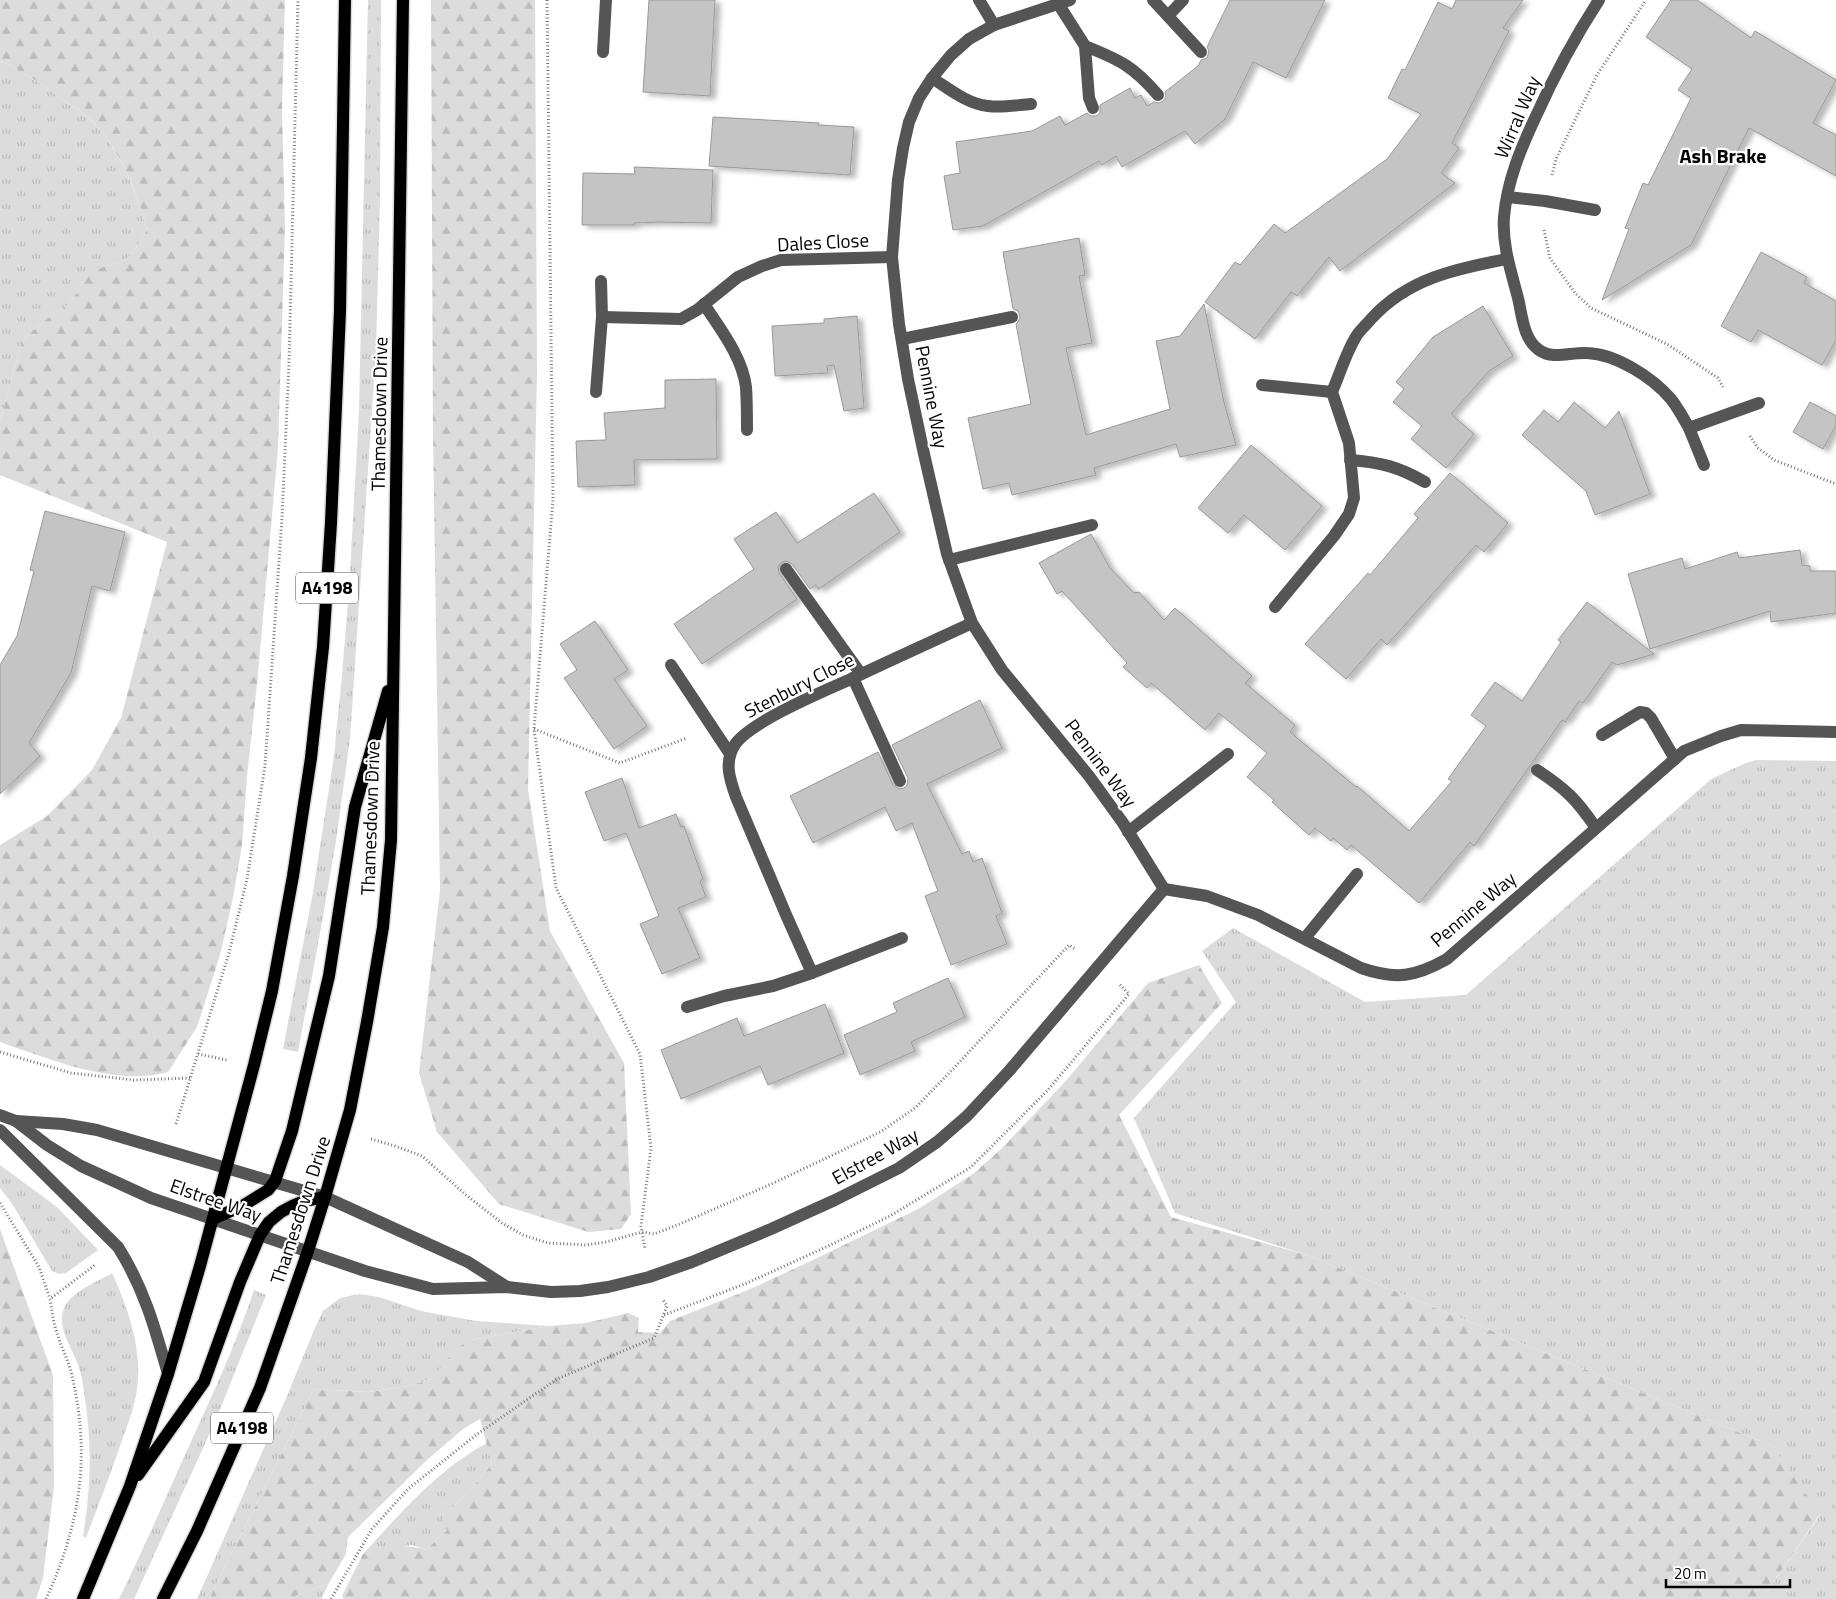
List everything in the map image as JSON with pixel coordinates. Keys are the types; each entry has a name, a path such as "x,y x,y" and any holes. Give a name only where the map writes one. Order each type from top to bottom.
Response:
{"main road":[{"name":"A4198","path":"83,1599 130,1486 168,1374 213,1219 254,1065 272,991 293,876 311,758 323,647 332,514 340,311 345,0"},
{"name":"Thamesdown Drive","path":"163,1599 196,1532 260,1388 308,1251 345,1132 383,927 391,840 404,0"},
{"path":"213,1219 268,1190 275,1181 292,1131 329,976 355,807 393,673"},
{"path":"130,1486 204,1382 240,1282 260,1235 269,1222 280,1212 304,1201 325,1197"}],"street":[{"path":"603,52 606,0"},
{"path":"979,0 994,26"},
{"path":"1153,0 1201,52"},
{"path":"1168,16 1183,0"},
{"name":"Wirral Way","path":"1599,0 1578,32 1558,69 1518,155 1504,218 1507,259 1524,323 1534,346 1540,351 1556,356 1588,353 1623,362 1671,399 1690,428 1704,465"},
{"path":"1065,2 1084,46 1089,98 1094,108"},
{"name":"Pennine Way","path":"1065,2 994,26 969,39 951,55 932,78 919,98 909,122 903,148 898,180 892,257 902,339 922,445 949,560 972,623 1002,670 1089,776 1128,832 1164,890 1207,896 1258,915 1361,968 1376,973 1410,975 1426,970 1447,959 1684,752 1699,744 1741,730 1836,732"},
{"path":"1084,46 1127,64 1142,76 1158,95"},
{"path":"932,78 966,99 985,106 1000,107 1031,104"},
{"path":"1508,196 1594,210"},
{"name":"Dales Close","path":"602,317 681,319 704,304 738,277 781,260 892,257"},
{"path":"1275,607 1334,536 1349,514 1354,498 1349,443 1332,392 1357,335 1379,311 1403,292 1428,278 1462,268 1507,259"},
{"path":"596,392 602,317 601,282"},
{"path":"704,304 728,340 739,363 746,386 747,430"},
{"path":"902,339 1012,317"},
{"path":"1262,385 1332,392"},
{"path":"1690,428 1759,403"},
{"path":"1350,460 1392,466 1408,472 1425,482"},
{"path":"949,560 1092,525"},
{"path":"786,569 857,676 900,781"},
{"name":"Stenbury Close","path":"730,754 741,736 756,726 813,696 972,623"},
{"path":"671,665 730,754 729,778 736,797 812,974"},
{"path":"1602,735 1640,712 1646,713 1651,718 1675,759"},
{"path":"1128,832 1228,754"},
{"path":"1537,770 1561,786 1579,803 1596,828"},
{"path":"1305,938 1357,874"},
{"name":"Elstree Way","path":"0,1115 16,1121 81,1166 151,1198 365,1271 433,1289 507,1287 531,1291 580,1291 608,1287 649,1277 692,1262 835,1200 899,1168 937,1142 967,1116 1009,1071 1164,890"},
{"path":"687,1007 724,996 773,986 812,974 902,938"},
{"name":"Elstree Way","path":"16,1121 64,1124 97,1130 325,1197 468,1262 507,1287"},
{"path":"0,1130 118,1248 131,1268 146,1300 168,1374"}],"path":[{"path":"168,1151 230,953 247,878 264,766 282,518 289,372 298,0"},
{"path":"331,1599 372,1528 408,1489 476,1435 557,1379 654,1338 667,1306 649,1277 640,1226 651,1148 640,1054 556,888 534,729 553,499 547,0"},
{"path":"1646,0 1597,75 1556,159 1545,201 1544,231 1550,258 1575,293 1591,308 1667,344 1718,378 1758,448 1774,460 1836,484"},
{"path":"534,729 620,762 694,735 730,754"},
{"path":"0,1052 71,1073 134,1080 191,1078"},
{"path":"198,1054 254,1065"},
{"path":"345,1132 395,1146 422,1156 466,1195 502,1223 523,1235 548,1243 586,1245 642,1232"},
{"path":"0,1203 39,1267 50,1299 56,1331 72,1375 81,1442 80,1488 70,1540 46,1599"},
{"path":"50,1299 118,1248"}],"green space":[{"path":"0,0 285,0 282,109 285,228 278,448 242,845 233,898 220,955 197,1027 168,1072 148,1076 105,1074 83,1069 0,1042 0,845 47,816 92,770 121,718 167,542 0,475 0,421 22,341 44,321 66,306 90,273 124,261 133,253 147,230 126,170 100,130 84,113 65,102 40,83 0,61"},
{"path":"368,0 381,0 380,198 376,350 350,739 336,841 298,1052 283,1049 313,892 334,756 349,591 359,411"},
{"path":"431,0 535,0 537,374 528,789 550,931 624,1063 631,1214 621,1229 588,1232 499,1204 437,1132 419,1073 440,890 433,431"},
{"path":"0,61 40,83 65,102 84,113 100,130 126,171 147,230 133,253 124,261 103,267 82,282 77,293 66,306 44,321 22,341 0,421"},
{"path":"1756,760 1836,761 1836,1599 1762,1599 1820,1515 1772,1446 1307,1255 1175,1213 1134,1118 1236,1002 1202,951 1233,928 1365,1002 1466,995 1711,779"},
{"path":"1199,965 1222,1003 1119,1115 1171,1217 1307,1255 1772,1446 1820,1514 1762,1599 344,1599 342,1596 363,1554 401,1547 426,1550 447,1530 443,1519 449,1510 465,1496 492,1464 480,1419 463,1429 427,1460 348,1537 346,1554 329,1583 287,1599 209,1599 314,1389 368,1392 408,1386 431,1379 457,1348 470,1340 549,1326 586,1323 628,1313 639,1318 638,1332 660,1333 670,1321 748,1290 811,1261 920,1208 973,1174 1001,1149 1064,1083 1148,983"},
{"path":"0,1165 57,1207 98,1250 66,1273 59,1274 52,1271 13,1205 0,1188"},
{"path":"0,1229 53,1375 54,1486 43,1578 36,1599 0,1599"},
{"path":"112,1273 123,1298 135,1338 138,1379 134,1406 86,1538 83,1536 90,1467 89,1433 81,1374 66,1339 62,1314 65,1306 74,1296"},
{"path":"254,1290 266,1295 214,1424 134,1599 119,1599 215,1388 240,1330"},
{"path":"359,1294 379,1297 421,1311 476,1321 549,1326 470,1340 431,1379 408,1386 368,1392 314,1389 209,1599 197,1599 323,1311 340,1298"},
{"path":"487,1443 492,1464 465,1496 449,1510 447,1530 426,1550 412,1545 363,1554 436,1479"},
{"path":"329,1583 321,1599 287,1599"}],"building":[{"path":"649,0 715,0 710,96 643,92"},
{"path":"1230,0 1325,0 1286,78 1253,62 1225,119 1195,144 1185,131 1122,167 1116,156 1102,165 1099,161 983,226 953,230 944,176 960,173 956,142 1032,131 1060,116 1065,125 1087,113 1091,116 1096,116 1100,113 1100,105 1130,88 1135,98 1141,95 1147,106 1154,102 1159,103 1163,101 1166,97 1165,92 1198,66 1201,60 1207,58 1209,51 1207,47"},
{"path":"1456,0 1523,0 1503,28 1509,31 1452,143 1459,148 1441,173 1455,183 1340,271 1329,257 1297,296 1291,292 1255,339 1205,302 1235,262 1240,265 1274,224 1285,233 1387,159 1421,114 1388,98 1402,69 1405,70 1438,2 1452,9"},
{"path":"1671,0 1697,0 1751,38 1755,31 1836,80 1813,123 1836,135 1836,176 1749,128 1691,245 1602,300 1629,229 1625,228 1643,183 1648,185 1691,98 1678,90 1692,69 1646,37"},
{"path":"713,117 819,123 818,125 854,127 850,175 709,166"},
{"path":"634,167 713,170 711,223 659,222 634,223 634,225 582,225 583,173 635,174"},
{"path":"1079,238 1085,275 1079,276 1092,343 1066,348 1086,435 1170,409 1156,341 1180,336 1204,304 1224,402 1236,445 1180,457 1176,444 1094,468 1096,475 1012,495 1009,483 983,489 968,418 1031,404 1016,324 1020,316 1018,311 1013,309 1003,252"},
{"path":"1761,252 1807,277 1804,283 1836,301 1836,340 1822,365 1758,330 1751,342 1721,326"},
{"path":"1483,306 1513,356 1489,371 1451,414 1474,434 1446,468 1411,439 1422,426 1393,402 1404,389 1396,382 1433,337"},
{"path":"857,316 864,408 844,411 834,365 827,366 828,373 775,376 772,326 824,323 824,319"},
{"path":"716,379 717,459 634,460 635,485 578,487 576,441 606,440 604,413 665,408 665,380"},
{"path":"1574,402 1605,428 1619,411 1650,494 1595,515 1586,491 1522,435 1544,410 1558,422"},
{"path":"1810,402 1836,416 1836,425 1823,449 1793,432"},
{"path":"1251,445 1322,506 1285,550 1244,515 1228,533 1198,508"},
{"path":"1450,473 1508,523 1484,552 1476,545 1387,645 1381,639 1346,679 1305,644 1368,573 1370,575 1418,518 1414,514"},
{"path":"874,493 900,532 819,589 816,585 810,589 792,564 786,561 782,562 778,566 779,573 797,599 702,664 674,624 754,569 734,539 776,512 797,543"},
{"path":"45,511 125,532 110,591 92,586 71,673 29,743 40,756 0,794 0,665 17,636 34,571 30,570"},
{"path":"1091,534 1110,568 1134,593 1139,592 1164,620 1175,608 1252,676 1245,683 1295,725 1290,732 1409,831 1452,781 1448,779 1486,726 1471,715 1495,682 1522,701 1561,642 1558,640 1587,602 1654,654 1617,665 1612,662 1583,703 1579,701 1565,722 1562,720 1474,846 1470,842 1419,903 1351,845 1347,850 1333,838 1331,841 1315,828 1309,835 1272,802 1274,800 1247,777 1267,753 1219,713 1205,730 1151,683 1147,688 1123,667 1127,663 1062,591 1057,594 1039,563"},
{"path":"1800,550 1802,565 1810,566 1810,571 1836,571 1836,613 1771,622 1770,611 1650,649 1628,574 1682,558 1685,569 1737,552 1739,558"},
{"path":"595,621 628,670 614,679 647,726 614,749 564,678 577,670 560,644"},
{"path":"980,700 1002,748 927,784 962,854 969,851 973,862 982,858 1002,913 996,916 1007,944 951,965 925,896 938,891 912,823 896,831 885,807 813,843 790,796 878,752 893,785 899,789 904,788 907,785 908,778 892,745"},
{"path":"622,778 639,828 676,814 681,827 684,826 703,879 700,881 706,897 678,908 700,958 662,974 640,924 659,916 626,833 604,841 585,792"},
{"path":"948,978 965,1017 911,1042 915,1051 860,1075 844,1035 897,1012 893,1003"},
{"path":"825,1004 844,1053 768,1085 760,1066 681,1099 661,1050 737,1018 744,1036"}],"district":[{"name":"Ash Brake","path":"1723,156"}]}
